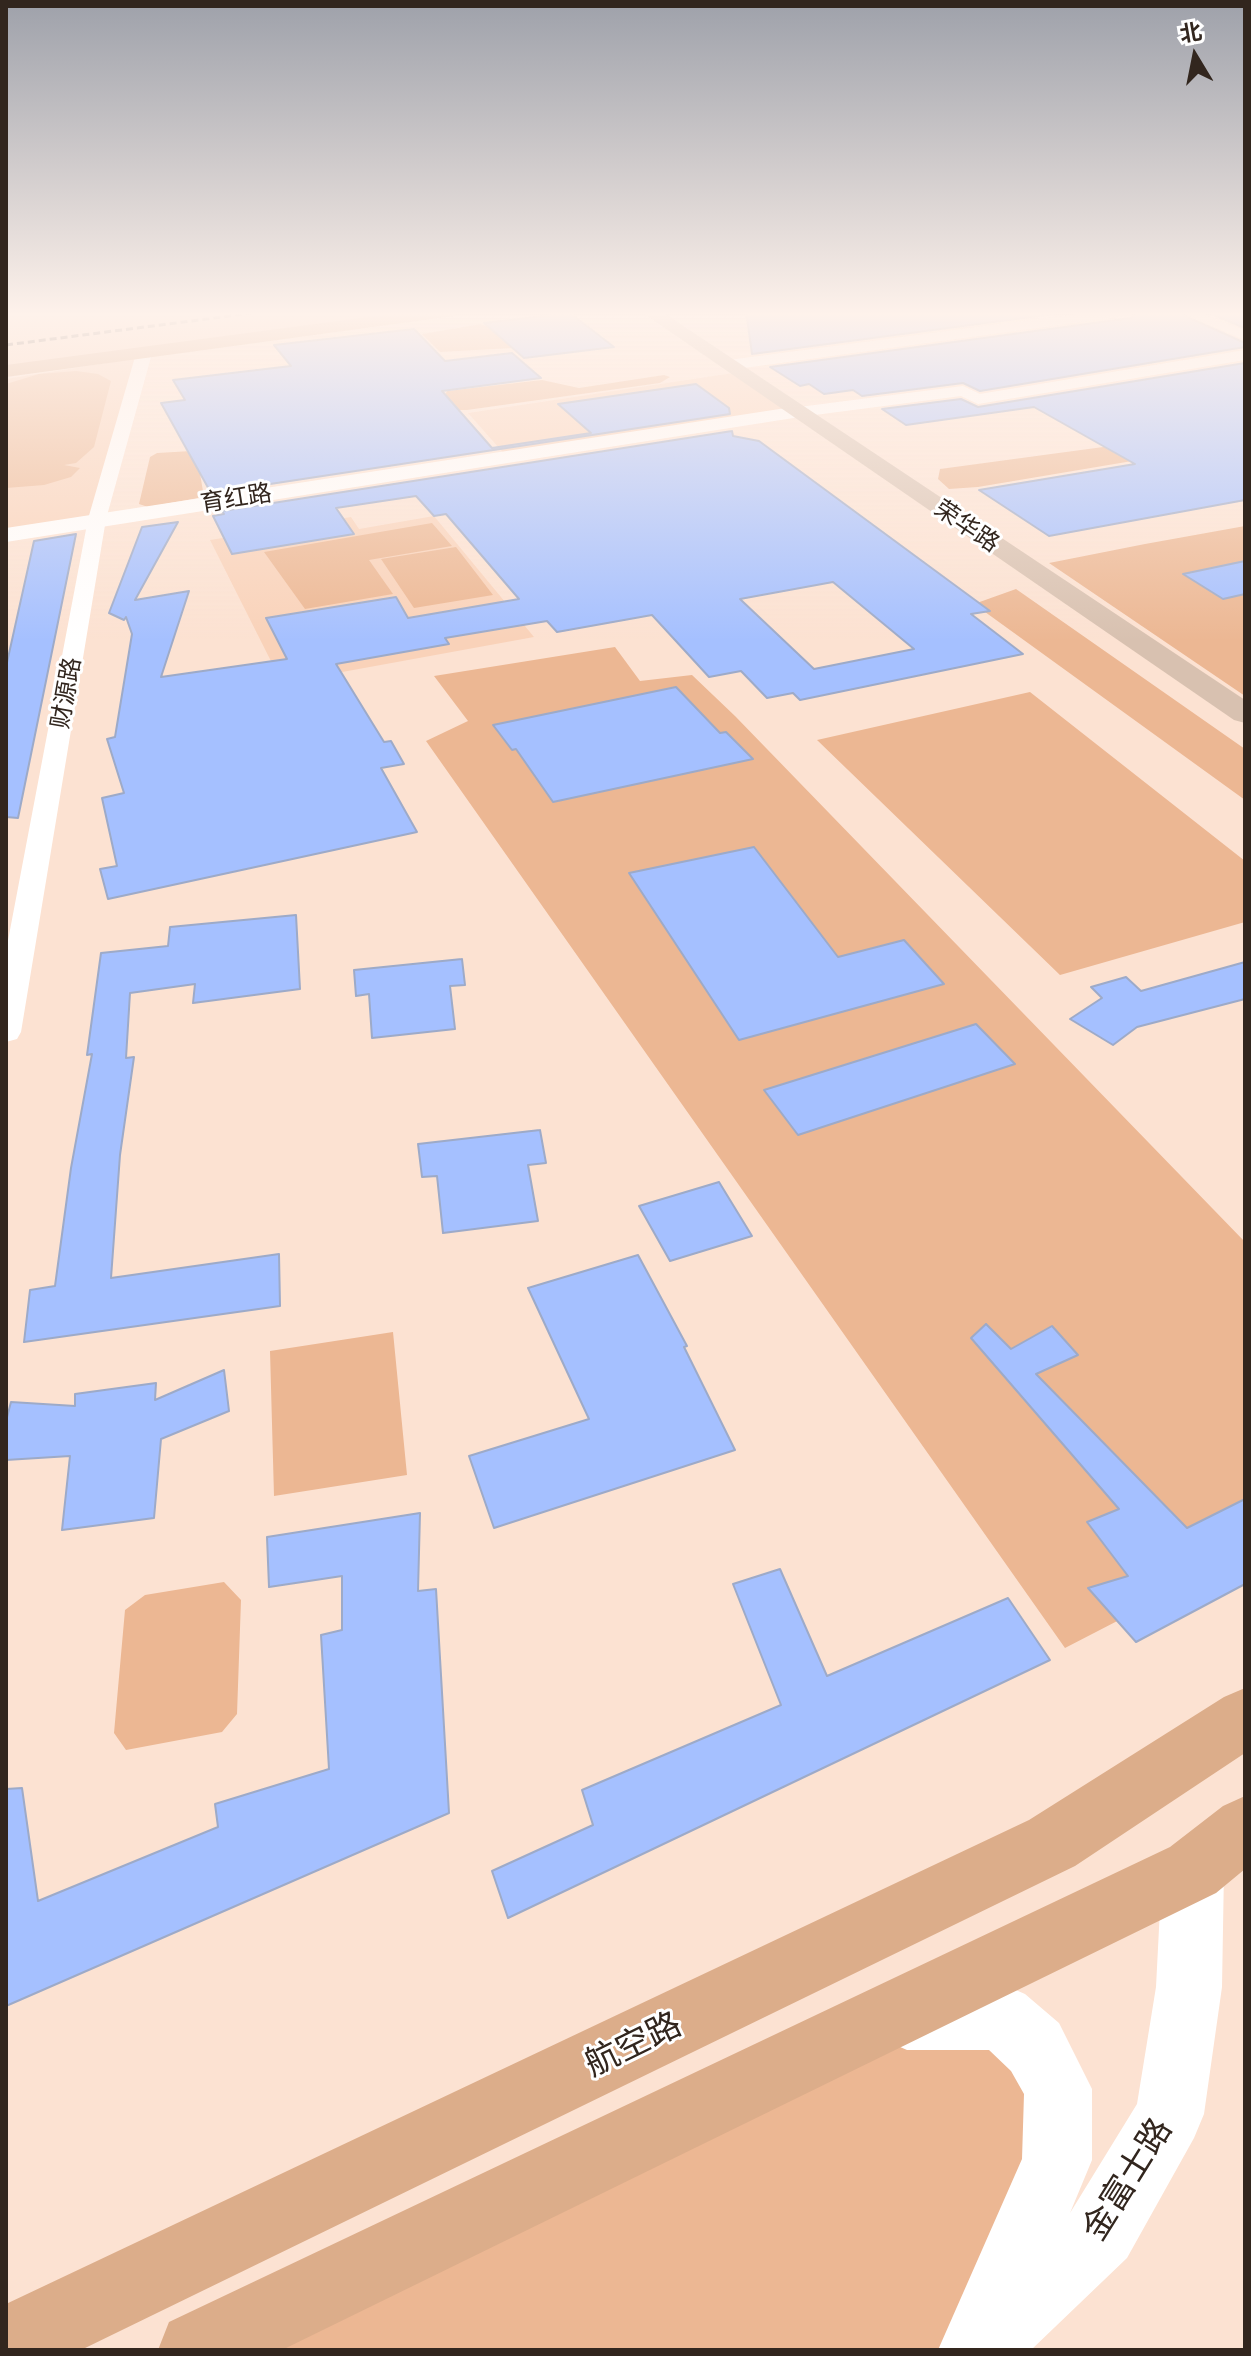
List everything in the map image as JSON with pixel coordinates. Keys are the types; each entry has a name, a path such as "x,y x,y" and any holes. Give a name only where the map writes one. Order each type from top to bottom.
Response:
{"main road":[{"name":"荣华路","path":"812,421 1245,714"},
{"name":"航空路","path":"6,2345 1052,1843 1245,1718"},
{"path":"197,2350 889,2017 1219,1849"}],"street":[{"name":"财源路","path":"6,1032 97,519 125,421"},
{"name":"育红路","path":"6,535 740,421"},
{"name":"金富士路","path":"977,2349 1102,2233 1170,2114 1189,1987 1219,1849"},
{"name":"金富士路","path":"889,2017 1002,2017 1035,2047 1058,2089 1057,2160 977,2349"}],"shaded area":[{"path":"6,421 125,421 97,519 6,535"},
{"path":"6,421 101,421 94,447 76,463 64,465 80,468 71,477 44,485 6,488"},
{"path":"475,421 741,421 507,457"},
{"path":"1229,430 1245,442 978,487 949,489 938,479 940,469"},
{"path":"191,451 197,456 204,497 148,507 139,504 150,457 157,453"},
{"path":"434,516 534,637 282,683 210,540 351,517 359,529"},
{"path":"432,523 452,546 369,560 393,594 305,609 264,552"},
{"path":"1245,526 1245,696 1049,563 1145,544"},
{"path":"456,547 493,595 414,608 381,559"},
{"path":"1016,589 1245,749 1245,800 974,604"},
{"path":"615,647 640,681 692,675 1245,1242 1245,1555 1065,1648 426,741 468,721 434,676"},
{"path":"1030,692 1245,861 1245,922 1060,975 817,740"},
{"path":"393,1332 407,1475 274,1496 270,1351"},
{"path":"224,1582 241,1600 237,1714 222,1732 126,1750 114,1733 125,1610 145,1595"},
{"path":"889,2017 1002,2017 1058,2089 976,2350 198,2350"}],"building":[{"path":"171,421 468,421 492,448 591,433 577,421 684,421 211,493"},
{"path":"900,421 935,421 906,425"},
{"path":"1059,421 1245,421 1245,500 1049,536 979,490 1135,464"},
{"path":"732,431 733,436 759,441 990,611 971,614 1023,654 800,700 793,693 767,698 741,671 709,677 652,615 557,632 547,621 445,638 449,644 336,664 384,742 391,741 404,764 381,768 417,832 108,899 100,869 117,866 102,798 124,793 107,739 115,737 132,634 126,617 124,620 109,613 142,527 178,522 135,600 189,591 161,677 287,659 266,618 396,597 408,618 519,599 446,514 434,516 416,496 336,508 354,534 232,554 213,516 224,514 222,511","holes":["833,582 914,649 814,669 740,599"]},
{"path":"76,534 18,818 6,817 6,667 34,541"},
{"path":"1245,561 1245,594 1223,599 1183,574"},
{"path":"676,687 720,733 726,732 753,759 553,802 516,749 512,750 493,725"},
{"path":"754,847 838,957 904,940 944,984 739,1040 629,873"},
{"path":"296,915 300,989 193,1003 195,984 130,993 126,1058 134,1057 120,1155 111,1278 279,1254 280,1306 24,1342 30,1290 55,1286 71,1168 92,1054 87,1055 101,953 168,946 170,927"},
{"path":"462,959 465,985 450,986 455,1029 372,1038 369,994 356,996 354,970"},
{"path":"1245,962 1245,999 1137,1027 1113,1045 1070,1019 1102,998 1091,987 1126,977 1141,991"},
{"path":"976,1024 1015,1064 798,1135 764,1090"},
{"path":"540,1130 546,1163 528,1165 538,1221 443,1233 437,1176 422,1177 418,1144"},
{"path":"719,1182 752,1236 670,1261 639,1206"},
{"path":"638,1255 687,1346 684,1347 735,1450 494,1528 469,1456 589,1419 528,1288"},
{"path":"986,1324 1011,1349 1052,1326 1078,1355 1036,1374 1187,1528 1245,1499 1245,1584 1136,1642 1088,1588 1128,1576 1087,1522 1119,1509 971,1338"},
{"path":"224,1370 229,1411 161,1439 154,1518 62,1530 70,1456 6,1460 6,1421 11,1402 75,1406 75,1394 156,1383 155,1400"},
{"path":"420,1513 418,1591 436,1589 449,1813 6,2006 6,1789 22,1788 38,1901 218,1827 215,1804 329,1769 321,1635 342,1630 342,1576 269,1587 267,1537"},
{"path":"780,1569 827,1676 1008,1598 1050,1660 508,1918 492,1871 593,1825 582,1790 781,1705 733,1584"}]}
